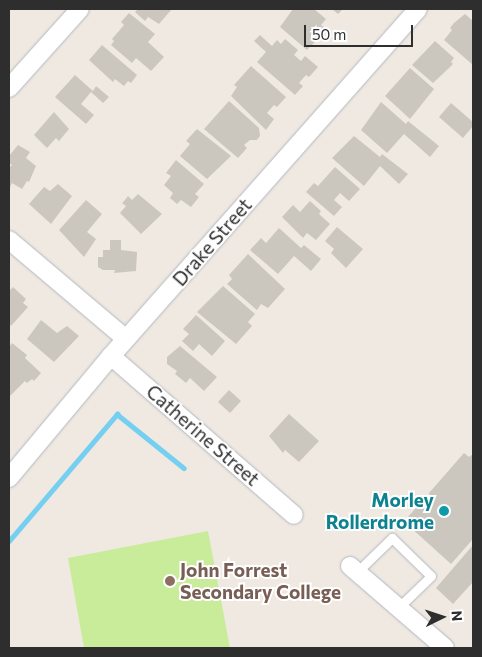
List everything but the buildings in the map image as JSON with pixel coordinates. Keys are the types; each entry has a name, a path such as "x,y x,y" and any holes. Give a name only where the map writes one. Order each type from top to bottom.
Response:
{"street":[{"path":"9,88 80,9"},
{"name":"Drake Street","path":"9,478 111,356 418,9"},
{"path":"9,240 126,339"},
{"name":"Catherine Street","path":"111,356 294,515"},
{"path":"354,569 445,648"}],"lane":[{"path":"354,569 392,538 431,576 398,608"}],"green space":[{"path":"208,531 230,648 84,648 68,558"}],"waterway":[{"path":"9,541 117,414 184,468"}],"place":[{"name":"Morley Rollerdrome","path":"444,511"},
{"name":"John Forrest Secondary College","path":"170,581"}]}
